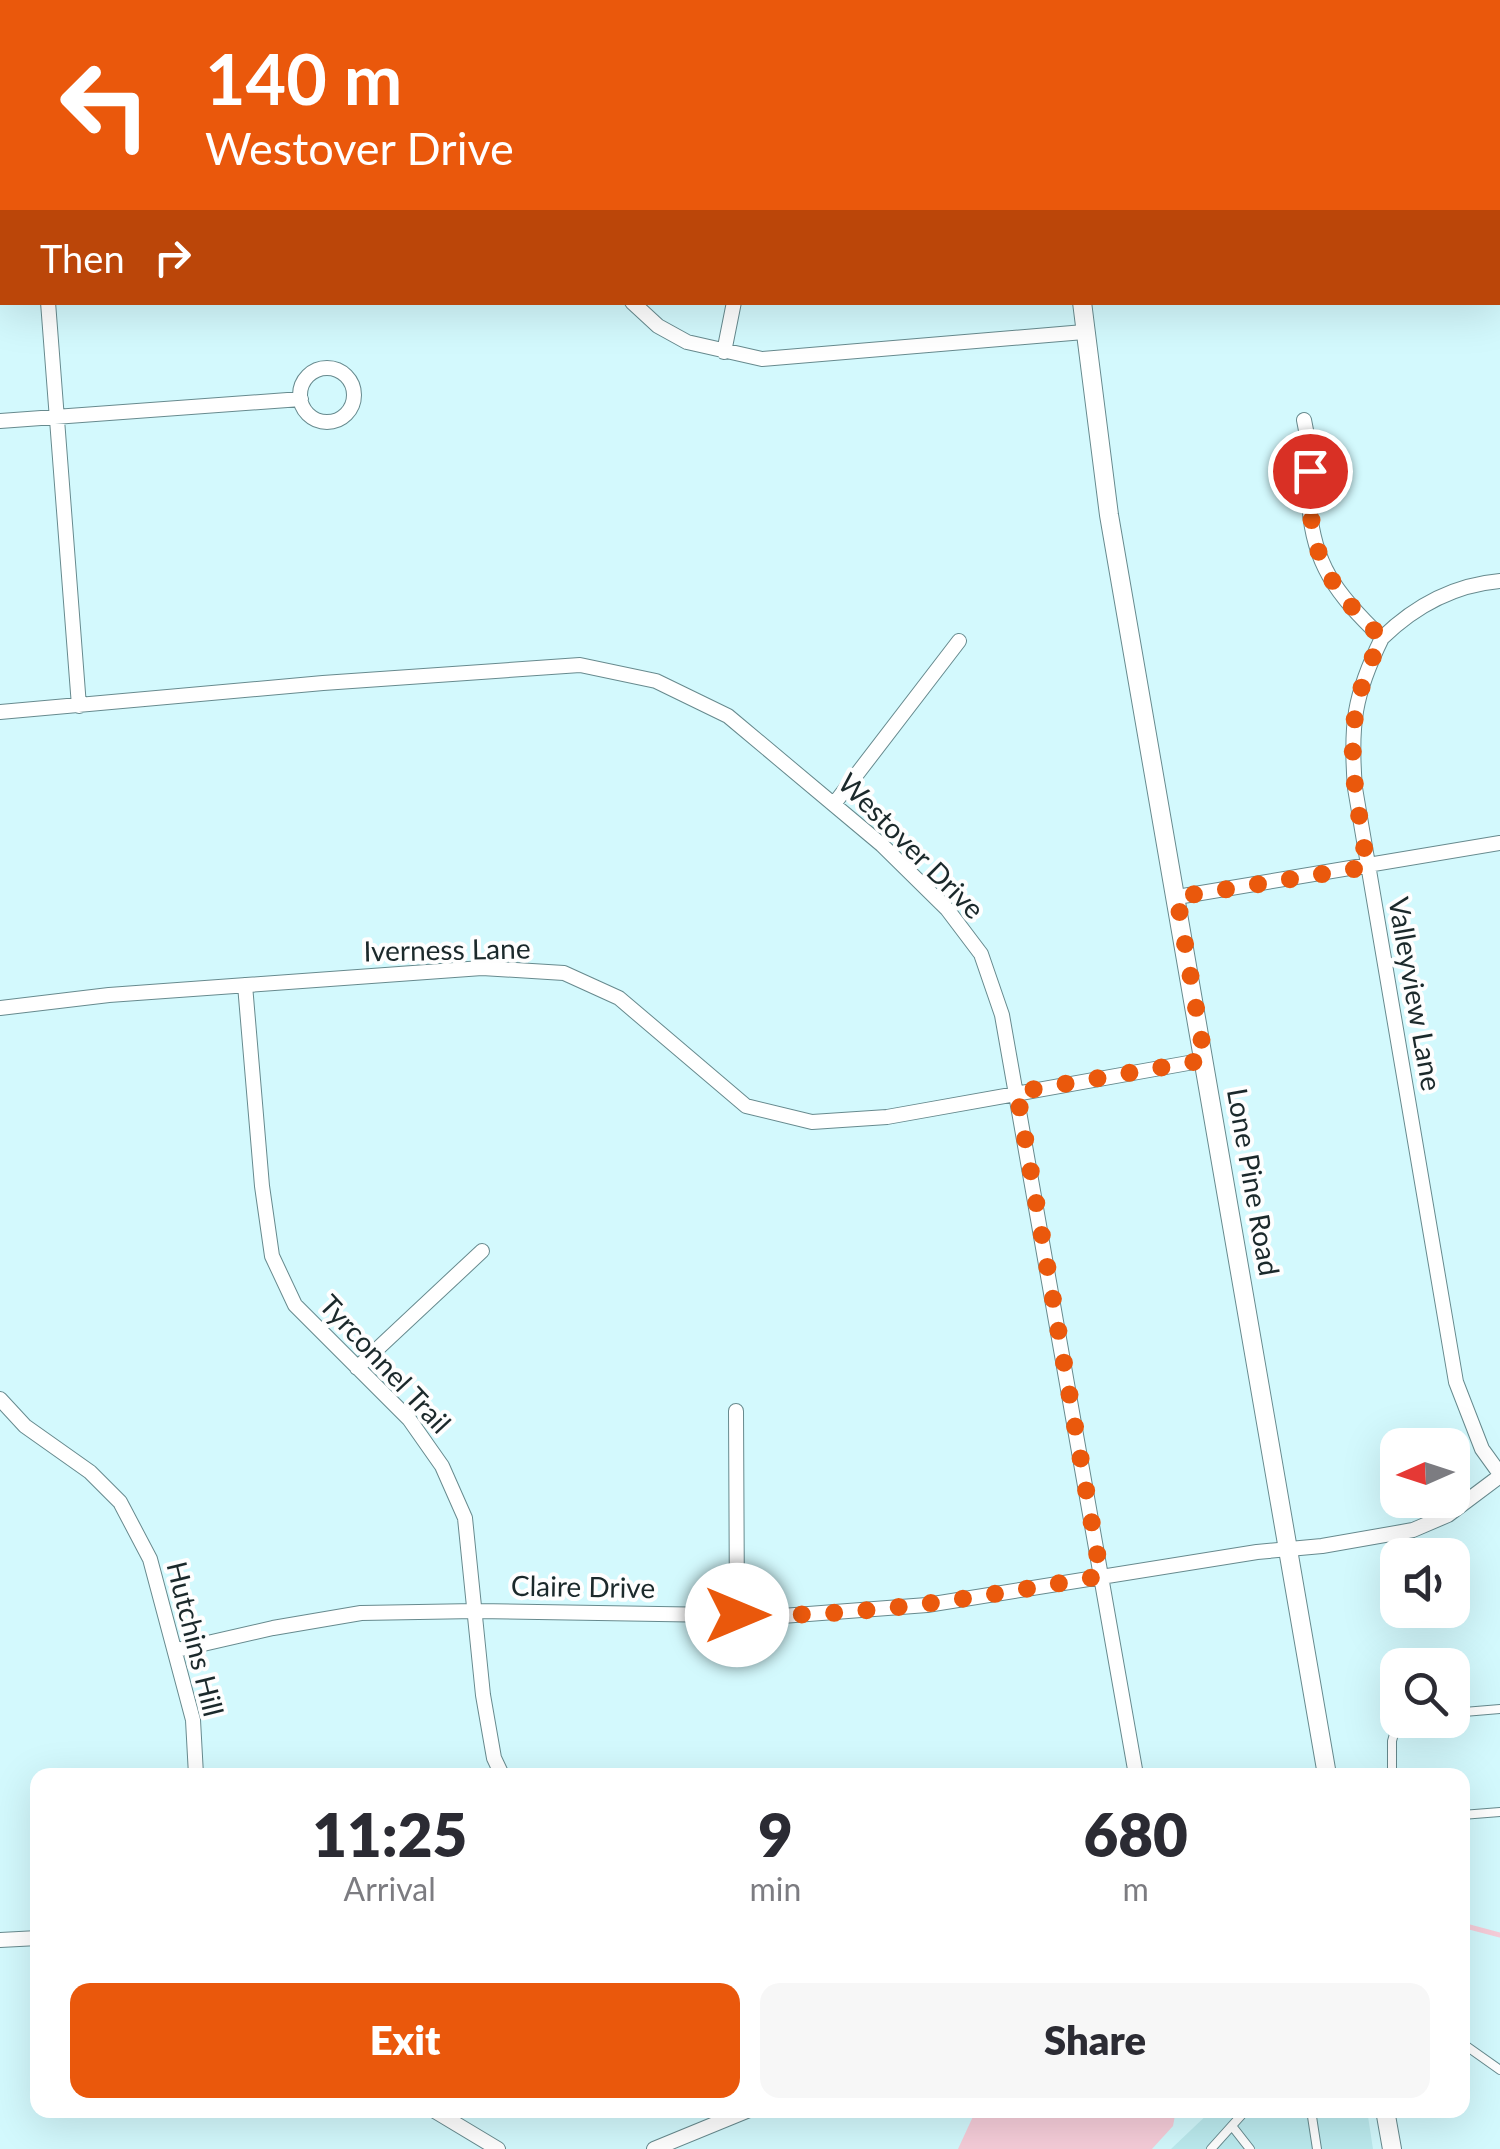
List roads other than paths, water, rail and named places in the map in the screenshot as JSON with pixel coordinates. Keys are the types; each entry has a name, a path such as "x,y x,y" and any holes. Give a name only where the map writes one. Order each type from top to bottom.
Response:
{"street":[{"path":"48,305 79,706"},
{"path":"635,305 658,326 687,342 762,359 1084,332"},
{"path":"724,352 733,305"},
{"name":"Lone Pine Road","path":"1082,305 1109,514 1326,1768"},
{"path":"0,421 301,399"},
{"path":"1304,420 1311,449 1311,532 1318,556 1353,610 1382,638 1422,606 1456,591 1500,580"},
{"name":"Valleyview Lane","path":"1382,638 1359,690 1351,738 1367,867 1456,1382 1482,1449 1500,1475"},
{"path":"834,804 959,641"},
{"name":"Westover Drive","path":"0,712 580,664 656,681 728,716 834,804 946,908 981,954 1002,1015 1135,1768"},
{"path":"1177,897 1500,842"},
{"name":"Iverness Lane","path":"0,1008 482,968 564,974 619,998 746,1106 812,1122 887,1117 1205,1060"},
{"name":"Tyrconnel Trail","path":"245,985 262,1186 272,1256 295,1304 409,1420 442,1466 464,1518 483,1695 499,1768"},
{"path":"357,1368 482,1252"},
{"name":"Hutchins Hill","path":"0,1398 26,1426 90,1472 120,1502 150,1558 193,1720 196,1768"},
{"path":"736,1411 737,1615"},
{"name":"Claire Drive","path":"177,1650 360,1613 476,1610 782,1616 927,1605 1414,1530 1448,1515 1500,1475"},
{"path":"0,1940 30,1938"},
{"path":"446,2118 498,2149"},
{"path":"654,2149 729,2118"},
{"path":"1386,2118 1392,2149"}],"lane":[{"path":"1470,1711 1500,1708"},
{"path":"1392,1768 1393,1738"},
{"path":"1470,1814 1500,1812"},
{"path":"1470,2049 1500,2070"},
{"path":"1211,2149 1239,2118"},
{"path":"1312,2118 1317,2149"},
{"path":"1232,2126 1250,2149"}],"waterway":[{"path":"1470,1927 1500,1935"}]}
